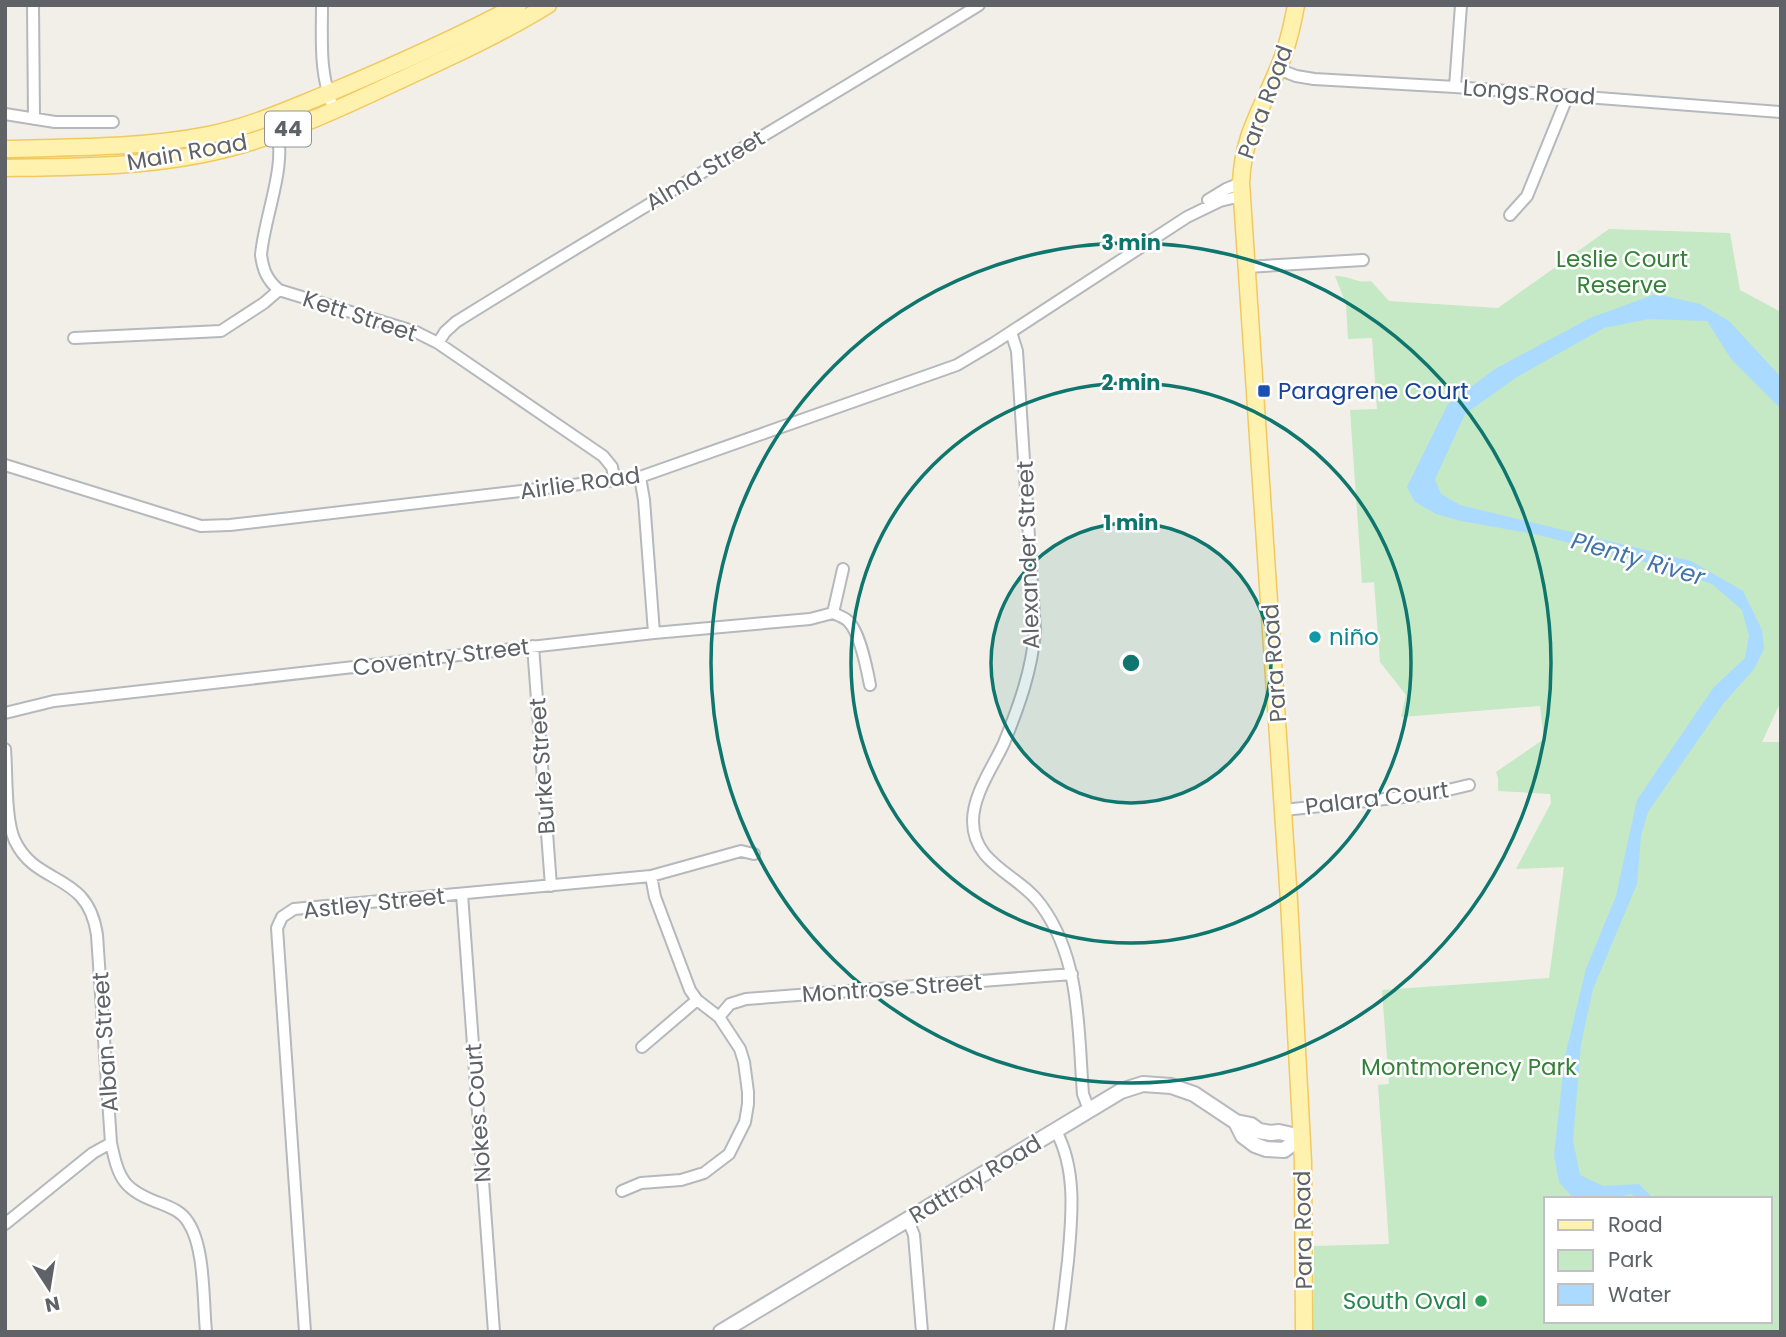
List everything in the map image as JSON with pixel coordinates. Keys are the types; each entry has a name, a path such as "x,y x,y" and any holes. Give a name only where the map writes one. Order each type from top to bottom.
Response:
{"main road":[{"name":"Main Road","path":"5,149 155,143 242,126 439,46 518,5"},
{"name":"Main Road","path":"5,168 125,164 167,160 233,147 278,133 334,110 504,31 548,5"},
{"name":"Para Road","path":"1296,5 1278,69 1249,133 1241,167 1241,189 1284,810 1304,1209 1304,1332"}],"street":[{"path":"33,5 34,119"},
{"path":"322,5 322,66 327,93 334,110"},
{"name":"Alma Street","path":"438,343 450,326 500,294 979,5"},
{"path":"1455,86 1461,5"},
{"name":"Longs Road","path":"1278,69 1314,79 1455,86 1781,112"},
{"path":"1510,215 1527,195 1568,95"},
{"name":"Main Road","path":"5,114 55,122 113,122"},
{"name":"Kett Street","path":"272,116 280,150 261,255 266,276 279,290 416,332 438,343 603,456 612,467 615,481"},
{"name":"Airlie Road","path":"5,465 201,526 230,525 640,477 957,365 1187,217 1241,189"},
{"path":"1247,267 1363,260"},
{"path":"74,338 221,331 279,290"},
{"name":"Alexander Street","path":"1011,332 1017,351 1035,631 1034,654 1026,686 979,796 973,822 978,845 1001,870 1031,892 1047,913 1065,952 1076,996 1083,1094 1091,1109"},
{"path":"640,477 654,633"},
{"path":"843,569 833,613 848,620 854,629 870,685"},
{"name":"Coventry Street","path":"5,713 54,701 533,646 797,621 833,613"},
{"name":"Burke Street","path":"533,646 551,886"},
{"name":"Alban Street","path":"5,749 10,827 15,841 31,863 76,891 87,903 94,917 111,1143 118,1172 129,1187 141,1196 179,1212 189,1222 200,1250 206,1332"},
{"name":"Palara Court","path":"1284,810 1431,794 1469,785"},
{"name":"Astley Street","path":"305,1332 277,928 288,912 294,909 651,877 741,851 754,855"},
{"path":"622,1191 641,1183 681,1180 704,1173 729,1154 745,1122 748,1104 740,1049 719,1017 697,1000 690,990 655,897 651,877"},
{"name":"Nokes Court","path":"461,894 494,1332"},
{"name":"Montrose Street","path":"719,1017 730,1004 746,999 1072,974"},
{"path":"642,1047 697,1000"},
{"name":"Rattray Road","path":"721,1332 1121,1091 1143,1084 1171,1086 1194,1094 1236,1122 1243,1136 1266,1149 1284,1150 1301,1137"},
{"path":"1056,1131 1063,1145 1072,1196 1059,1332"},
{"path":"5,1224 93,1153 111,1143"},
{"path":"908,1220 914,1235 922,1332"}],"green space":[{"path":"1609,229 1730,233 1740,290 1781,312 1781,701 1762,742 1781,742 1781,1332 1313,1332 1314,1246 1389,1244 1378,1085 1389,1084 1382,990 1549,978 1564,867 1516,869 1551,803 1550,794 1498,791 1496,772 1544,739 1540,706 1401,717 1406,695 1380,662 1374,582 1362,583 1350,410 1377,409 1372,338 1348,339 1346,304 1335,276 1371,281 1389,301 1498,308"}],"water":[{"name":"Plenty River","path":"1656,294 1700,304 1729,321 1781,377 1781,409 1731,359 1707,321 1649,319 1604,328 1517,377 1465,414 1435,479 1441,494 1460,505 1691,561 1743,591 1762,630 1764,649 1754,669 1723,704 1648,812 1641,836 1637,884 1593,989 1581,1044 1573,1141 1580,1175 1603,1186 1639,1184 1652,1197 1634,1197 1632,1194 1619,1197 1572,1197 1559,1182 1554,1155 1565,1056 1586,969 1616,896 1637,800 1714,687 1745,658 1749,636 1742,610 1712,584 1657,565 1534,534 1436,514 1415,502 1407,487 1448,404 1495,369 1590,318"}],"place":[{"name":"Paragrene Court","path":"1264,391"},
{"name":"niño","path":"1315,637"},
{"name":"South Oval","path":"1481,1301"}],"park label":[{"name":"Leslie Court Reserve","path":"1622,272"},
{"name":"Montmorency Park","path":"1469,1067"}]}
